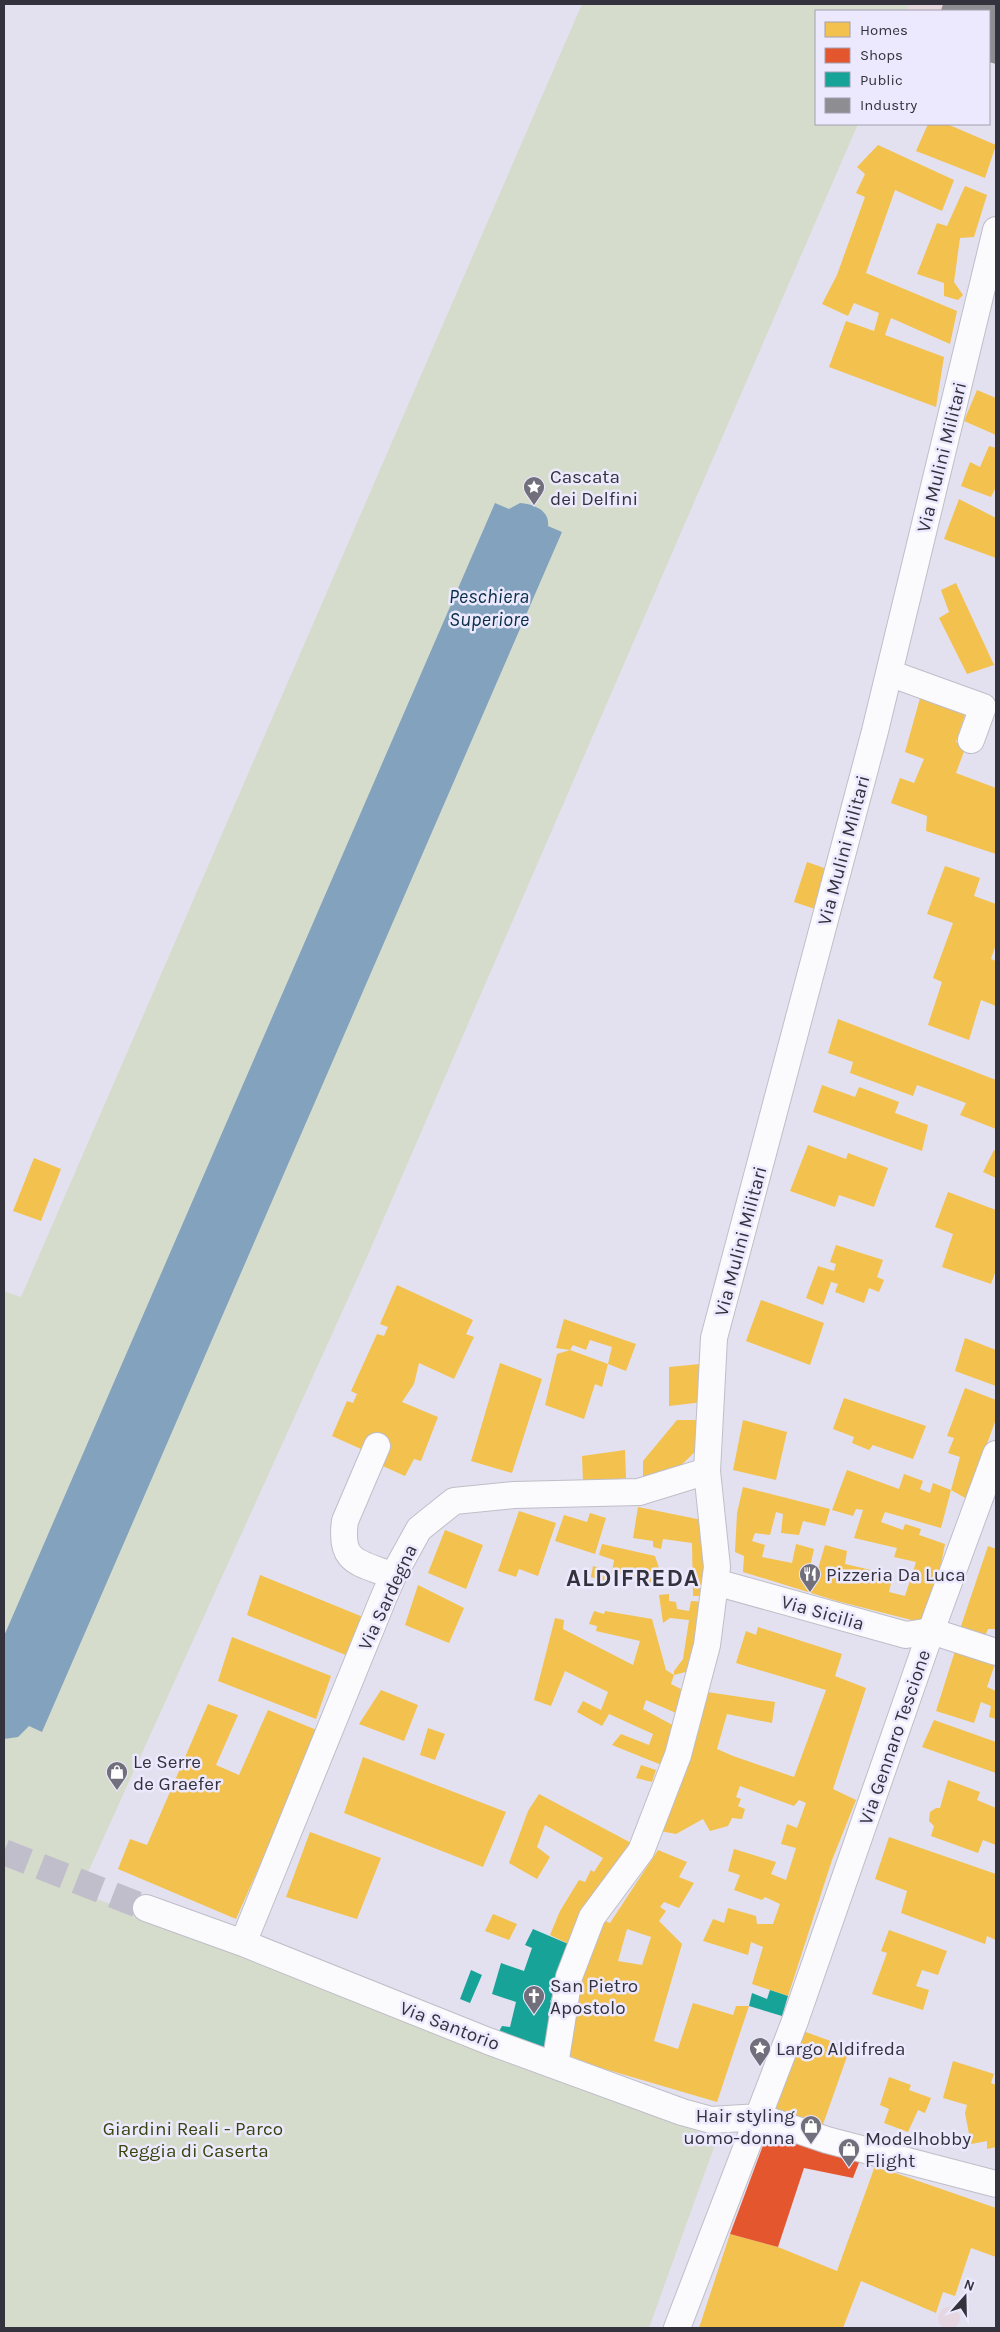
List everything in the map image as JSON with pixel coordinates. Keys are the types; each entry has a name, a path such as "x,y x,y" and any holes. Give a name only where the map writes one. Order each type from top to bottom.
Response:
{"street":[{"name":"Via Mulini Militari","path":"555,2065 569,1977 592,1917 641,1852 678,1755 707,1645 716,1567 707,1471 714,1338 889,673 996,230"},
{"path":"889,673 984,707 971,740"},
{"path":"377,1446 345,1521 343,1533 345,1551 352,1559 393,1576"},
{"name":"Via Gennaro Tescione","path":"759,2117 795,2021 996,1454"},
{"name":"Via Sardegna","path":"244,1943 393,1576 419,1529 454,1501 514,1496 639,1492 707,1471"},
{"name":"Via Sicilia","path":"715,1582 906,1635 932,1631"},
{"path":"932,1631 996,1652"},
{"name":"Via Santorio","path":"146,1908 244,1943 555,2065 682,2112 711,2120 759,2117"},
{"path":"677,2328 759,2117 827,2140 996,2184"}],"shaded area":[{"path":"910,4 996,4 996,64 990,62 990,10 907,10"},
{"path":"949,2307 957,2310 960,2318 957,2326 949,2329 941,2326 938,2318 941,2310"}],"green space":[{"name":"Giardini Reali - Parco Reggia di Caserta","path":"582,4 910,4 907,10 815,10 815,125 858,125 367,1257 79,1892 717,2139 649,2328 4,2328 4,1291 21,1297"}],"water":[{"name":"Peschiera Superiore","path":"495,503 509,509 520,503 535,506 546,516 548,526 562,532 42,1732 29,1726 18,1737 4,1739 4,1636"}],"building: Homes":[{"path":"928,125 949,125 996,145 985,178 916,151"},
{"path":"878,145 954,180 942,211 895,190 866,273 957,311 950,344 891,318 885,335 944,357 936,407 829,367 846,321 874,331 879,313 854,303 848,316 822,304 837,275 865,197 856,193 865,174 857,167"},
{"path":"965,186 987,195 974,237 960,238 954,282 963,295 958,300 944,296 944,283 917,274 937,223 947,226"},
{"path":"977,390 996,398 996,435 964,421"},
{"path":"989,446 996,448 996,487 991,497 961,486 970,462 980,467"},
{"path":"959,499 996,518 996,558 944,539"},
{"path":"956,583 994,665 967,674 939,618 949,612 941,590"},
{"path":"922,691 967,709 956,742 966,746 956,773 996,788 996,854 926,831 927,816 891,803 900,778 914,783 924,759 905,752"},
{"path":"807,862 827,869 815,909 794,902"},
{"path":"945,866 980,878 974,896 996,904 996,944 991,959 996,961 996,1006 981,1000 969,1040 928,1025 942,982 933,978 953,923 927,914"},
{"path":"838,1019 996,1080 996,1129 960,1115 966,1103 917,1085 913,1096 850,1073 853,1062 828,1053"},
{"path":"822,1085 855,1097 859,1087 899,1102 895,1113 928,1125 922,1151 813,1112"},
{"path":"808,1145 846,1159 848,1153 888,1168 874,1207 839,1195 835,1207 790,1191"},
{"path":"994,1150 996,1151 996,1178 983,1172"},
{"path":"34,1158 61,1169 41,1221 13,1211"},
{"path":"948,1192 996,1210 996,1270 991,1284 942,1267 953,1234 935,1227"},
{"path":"836,1245 883,1260 877,1277 884,1280 879,1292 869,1288 864,1303 835,1292 838,1284 831,1282 823,1305 806,1298 818,1266 834,1271 836,1264 830,1262"},
{"path":"397,1285 473,1320 466,1334 474,1337 454,1379 419,1363 414,1384 402,1402 438,1417 421,1461 414,1459 405,1476 376,1463 370,1453 332,1436 347,1401 353,1403 357,1394 351,1391 377,1334 384,1336 388,1327 380,1324"},
{"path":"761,1300 824,1323 810,1365 746,1341"},
{"path":"564,1319 636,1344 626,1371 608,1364 612,1347 590,1340 586,1350 573,1345 570,1350 556,1348"},
{"path":"965,1338 996,1350 996,1386 955,1371"},
{"path":"570,1350 608,1364 602,1387 595,1384 584,1419 545,1405 557,1354"},
{"path":"500,1363 542,1379 512,1473 471,1461"},
{"path":"700,1364 703,1402 669,1406 669,1367"},
{"path":"965,1388 996,1400 996,1419 967,1499 951,1490 960,1457 948,1453 954,1438 947,1436"},
{"path":"844,1398 926,1426 913,1459 873,1445 869,1450 852,1443 854,1437 833,1429"},
{"path":"677,1420 702,1420 703,1444 668,1478 643,1484 643,1461"},
{"path":"743,1420 787,1432 776,1480 733,1470"},
{"path":"625,1450 626,1478 583,1483 582,1456"},
{"path":"847,1470 899,1489 904,1474 923,1481 920,1489 930,1493 933,1483 951,1490 941,1528 885,1512 881,1522 903,1530 905,1524 921,1529 919,1535 945,1544 927,1624 837,1601 743,1572 744,1556 735,1552 737,1513 743,1487 830,1509 825,1526 803,1521 799,1535 781,1533 783,1514 776,1512 770,1535 755,1533 752,1541 765,1545 762,1557 792,1563 796,1544 814,1549 810,1567 818,1569 825,1545 847,1551 845,1564 893,1575 889,1592 905,1596 916,1562 894,1557 897,1548 854,1538 863,1510 856,1509 853,1516 832,1510"},
{"path":"638,1507 707,1521 708,1596 693,1596 692,1543 663,1539 661,1549 653,1547 653,1541 633,1538"},
{"path":"519,1511 556,1523 538,1576 519,1569 516,1577 498,1571"},
{"path":"590,1513 606,1518 595,1554 555,1541 564,1515 587,1522"},
{"path":"445,1530 483,1545 466,1589 428,1573"},
{"path":"602,1544 655,1556 661,1574 657,1584 612,1572 614,1560 599,1555"},
{"path":"988,1546 996,1549 996,1629 988,1629 983,1641 958,1635"},
{"path":"593,1566 612,1572 610,1583 591,1577"},
{"path":"260,1575 363,1617 348,1656 247,1615"},
{"path":"418,1585 464,1608 449,1643 405,1625"},
{"path":"669,1594 669,1601 676,1602 677,1609 689,1611 691,1601 708,1602 693,1670 674,1675 674,1671 683,1659 689,1620 670,1618 663,1623 659,1595"},
{"path":"594,1611 604,1614 605,1611 652,1619 666,1670 674,1675 671,1684 691,1694 683,1716 646,1700 643,1709 678,1728 664,1766 612,1745 621,1734 649,1745 653,1734 609,1714 602,1726 577,1712 583,1701 601,1710 608,1692 565,1671 551,1706 534,1700 555,1618 564,1620 563,1629 633,1665 640,1641 596,1631 597,1626 589,1624"},
{"path":"758,1627 842,1654 835,1676 866,1688 833,1789 856,1800 832,1860 788,1996 752,1984 763,1947 751,1942 748,1955 703,1941 713,1919 724,1923 728,1908 756,1916 757,1924 773,1924 780,1904 765,1897 762,1900 734,1890 740,1875 728,1871 734,1849 776,1862 771,1874 786,1880 796,1848 781,1844 787,1824 797,1828 806,1803 799,1800 794,1806 740,1786 736,1797 741,1799 738,1806 745,1809 742,1819 732,1818 728,1826 710,1831 703,1819 676,1834 660,1831 707,1692 775,1702 772,1723 727,1714 717,1749 794,1777 826,1690 736,1663 746,1631 756,1635"},
{"path":"232,1637 331,1676 316,1719 218,1681"},
{"path":"955,1651 995,1664 987,1687 996,1691 996,1719 989,1717 991,1706 981,1702 974,1723 936,1711"},
{"path":"381,1690 418,1705 404,1741 359,1724"},
{"path":"208,1704 238,1715 216,1765 239,1775 268,1710 319,1731 236,1919 118,1869 130,1839 147,1845"},
{"path":"934,1720 996,1742 996,1773 922,1747"},
{"path":"428,1728 445,1734 435,1760 420,1755"},
{"path":"363,1757 506,1812 483,1867 344,1813"},
{"path":"641,1765 656,1770 652,1782 636,1778"},
{"path":"948,1780 980,1792 977,1800 996,1808 996,1845 983,1840 978,1853 931,1836 934,1826 929,1821 930,1812 940,1808"},
{"path":"539,1794 635,1845 573,1946 550,1935 560,1911 579,1880 585,1882 591,1870 594,1872 603,1858 545,1825 537,1847 550,1857 537,1879 509,1863 528,1811"},
{"path":"310,1832 381,1858 357,1919 286,1897"},
{"path":"889,1837 996,1874 996,1940 987,1936 985,1944 901,1913 907,1891 875,1879"},
{"path":"658,1850 687,1862 679,1877 694,1883 679,1908 664,1902 660,1907 666,1911 659,1921 682,1944 654,2041 678,2049 693,2003 733,2015 736,2006 749,2006 717,2102 591,2065 570,2056 562,2049 598,1918 610,1923","holes":["627,1929 651,1937 642,1965 618,1961"]},
{"path":"493,1914 517,1924 509,1940 485,1931"},
{"path":"889,1930 947,1951 938,1975 922,1970 916,1986 929,1990 923,2010 872,1994 887,1953 881,1951"},
{"path":"803,2031 850,2048 821,2130 772,2116"},
{"path":"953,2061 994,2074 991,2083 996,2085 996,2147 987,2149 987,2141 971,2144 965,2113 967,2105 943,2098"},
{"path":"889,2077 911,2085 909,2090 931,2098 925,2113 918,2110 908,2132 884,2123 889,2109 880,2105"},
{"path":"875,2166 996,2208 996,2257 971,2248 955,2296 943,2292 936,2313 861,2281 843,2328 699,2328 730,2234 778,2247 837,2271"}],"building: Shops":[{"path":"768,2132 860,2160 853,2178 804,2168 778,2247 730,2234"}],"building: Public":[{"path":"533,1929 573,1946 550,2002 557,2004 546,2055 496,2037 502,2026 510,2027 516,2002 492,1994 501,1963 524,1971 532,1948 525,1945"},
{"path":"471,1970 482,1975 470,2003 460,1999"},
{"path":"770,1990 788,1996 782,2016 749,2006 752,1993 767,1999"}],"building: Industry":[{"path":"943,4 996,4 996,64 990,62 990,10 941,10"}],"tunnel":[{"path":"4,1852 146,1908"}],"place":[{"name":"Cascata dei Delfini","path":"534,506"},
{"name":"Pizzeria Da Luca","path":"810,1593"},
{"name":"Le Serre de Graefer","path":"117,1791"},
{"name":"San Pietro Apostolo","path":"534,2015"},
{"name":"Largo Aldifreda","path":"760,2067"},
{"name":"Hair styling uomo-donna","path":"811,2145"},
{"name":"Modelhobby Flight","path":"849,2168"}],"district":[{"name":"ALDIFREDA","path":"633,1578"}]}
